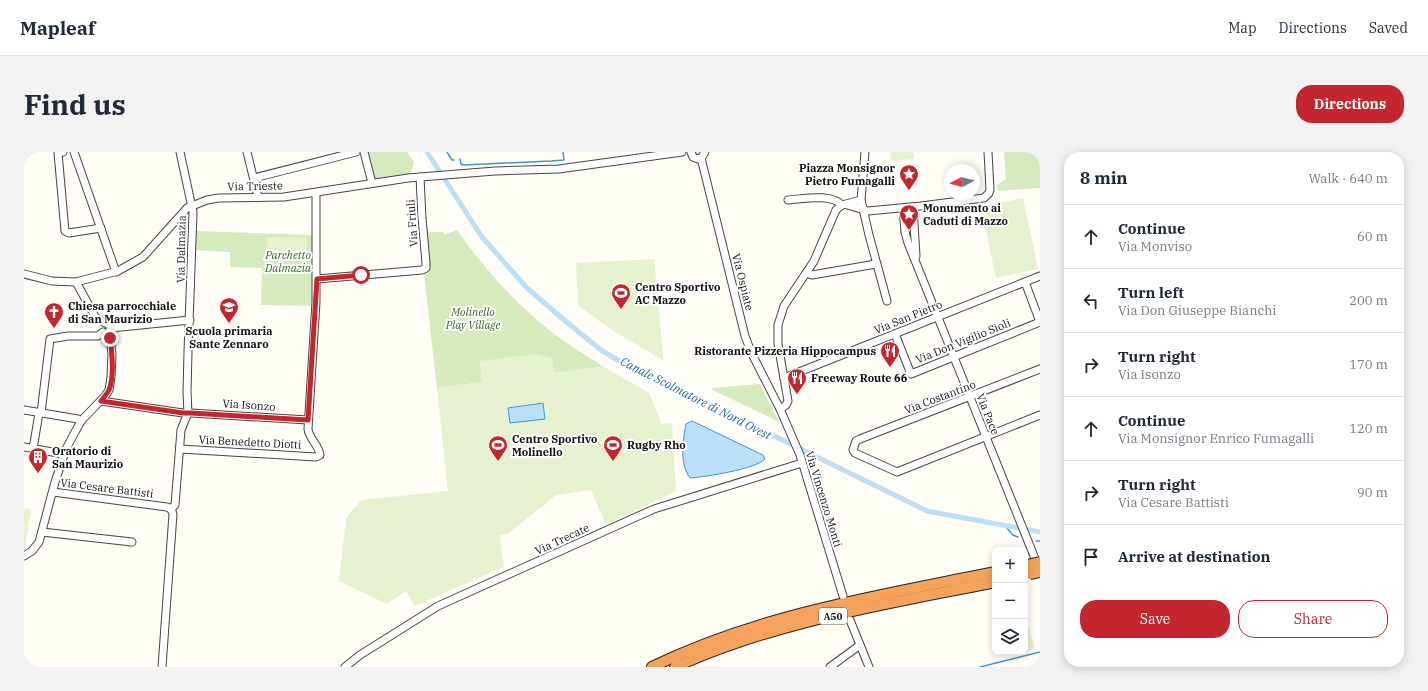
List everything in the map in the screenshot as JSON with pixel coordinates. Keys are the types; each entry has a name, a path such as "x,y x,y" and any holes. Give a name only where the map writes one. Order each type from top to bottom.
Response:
{"highway":[{"path":"1031,571 1040,562"},
{"name":"A50","path":"652,667 717,639 784,617 839,604 992,573"},
{"name":"A50","path":"675,667 743,640 801,623 992,583"}],"street":[{"path":"74,152 116,272"},
{"name":"Via Dalmazia","path":"180,152 193,220 187,384 188,413"},
{"path":"247,152 258,198"},
{"path":"254,178 356,152"},
{"path":"364,152 372,183"},
{"name":"Via Trieste","path":"24,274 52,281 76,282 116,272 143,258 187,208 202,201 219,198 284,197 420,176 559,169 681,152 691,153 695,158 704,154"},
{"path":"865,152 861,200 876,264 887,301"},
{"path":"788,200 835,200 844,205 864,211 913,207 984,198 989,194 990,190 988,152"},
{"path":"60,153 65,231 69,233 101,228"},
{"name":"Via Ospiate","path":"704,154 745,336 755,360 779,407"},
{"name":"Via Friuli","path":"317,279 422,270 426,268 420,176"},
{"path":"308,420 317,279 316,193"},
{"path":"779,407 786,405 788,399 777,338 778,325 782,311 814,261 836,210 844,205 861,200"},
{"name":"Via Pace","path":"913,207 917,264"},
{"name":"Via Pace","path":"903,208 906,237 1027,538 1031,571"},
{"path":"906,237 915,235"},
{"path":"806,273 812,275 876,264"},
{"name":"Via San Pietro","path":"784,378 1040,276"},
{"path":"24,280 34,277"},
{"path":"76,282 95,317 106,330"},
{"path":"1025,282 1040,322"},
{"path":"33,449 40,413 49,341 52,338 64,336 98,336 106,330 190,320"},
{"name":"Via Don Vigilio Sioli","path":"895,334 911,374 1040,322"},
{"name":"Via Cesare Battisti","path":"106,330 112,354 110,386 108,392 82,421 74,434 64,455 53,492 167,507 171,509"},
{"name":"Via Costantino","path":"985,436 897,472 855,453 853,450 856,441 860,439 1040,369"},
{"name":"Via Isonzo","path":"101,401 175,412 308,420"},
{"name":"Via Vincenzo Monti","path":"779,407 800,455 843,596"},
{"path":"24,410 78,418 82,421"},
{"path":"162,667 173,514 171,509 175,505 181,430 188,413"},
{"path":"985,436 1040,415"},
{"name":"Via Benedetto Diotti","path":"180,449 320,456 319,450 308,432 308,420"},
{"path":"24,447 64,455"},
{"name":"Via Trecate","path":"345,667 360,655 438,606 654,509 802,463"},
{"path":"24,556 37,546 53,492"},
{"path":"42,532 132,542"},
{"path":"850,620 869,667"},
{"path":"830,667 860,645"}],"green space":[{"path":"368,152 407,152 414,162 411,173 375,179"},
{"path":"890,152 913,152 914,159 891,161"},
{"path":"1004,152 1040,152 1040,188 998,191 997,185 1006,179"},
{"path":"1023,198 1038,269 996,278 981,207"},
{"name":"Molinello Play Village","path":"457,230 488,270 523,307 554,334 601,365 600,367 554,373 480,362 482,382 437,388 424,274 428,272 429,268 427,232 443,232 444,235"},
{"name":"Parchetto Dalmazia","path":"196,231 314,235 314,306 261,305 262,268 230,267 230,252 195,250"},
{"path":"267,237 307,238 306,261 266,260"},
{"name":"Centro Sportivo AC Mazzo","path":"654,259 663,360 610,329 578,305 576,263"},
{"name":"Centro Sportivo Molinello","path":"537,354 552,358 555,373 600,367 601,365 649,393 662,424 672,423 676,491 606,525 591,490 556,495 508,534 500,535 504,567 415,606 406,591 387,604 339,581 346,518 361,500 448,491 437,388 482,382 480,361"},
{"path":"760,384 779,422 713,390 712,388"},
{"path":"24,508 31,509 25,548 24,548"},
{"path":"1028,627 1035,649 1028,651"}],"water":[{"path":"543,403 545,419 510,423 508,408"},
{"path":"692,421 763,455 765,459 760,463 741,469 690,478 684,465 683,451 686,424"}],"waterway":[{"name":"Canale Scolmatore di Nord Ovest","path":"427,152 482,237 526,287 601,350 631,368 701,403 756,427 927,511 1040,532"},
{"path":"447,152 452,160 454,160"},
{"path":"460,159 461,164 463,165 551,161 564,160 563,152"},
{"path":"1005,526 1013,535 1018,537"},
{"path":"980,667 1040,652"}],"place":[{"name":"Piazza Monsignor Pietro Fumagalli","path":"909,191"},
{"name":"Monumento ai Caduti di Mazzo","path":"909,231"},
{"name":"Centro Sportivo AC Mazzo","path":"621,310"},
{"name":"Scuola primaria Sante Zennaro","path":"229,324"},
{"name":"Chiesa parrocchiale di San Maurizio","path":"54,329"},
{"name":"Ristorante Pizzeria Hippocampus","path":"890,368"},
{"name":"Freeway Route 66","path":"797,395"},
{"name":"Centro Sportivo Molinello","path":"498,462"},
{"name":"Rugby Rho","path":"613,462"},
{"name":"Oratorio di San Maurizio","path":"38,474"}],"route":[{"path":"110,338 112,354 110,386 108,392 101,401 183,413 308,420 312,380 317,279 361,275"}]}
